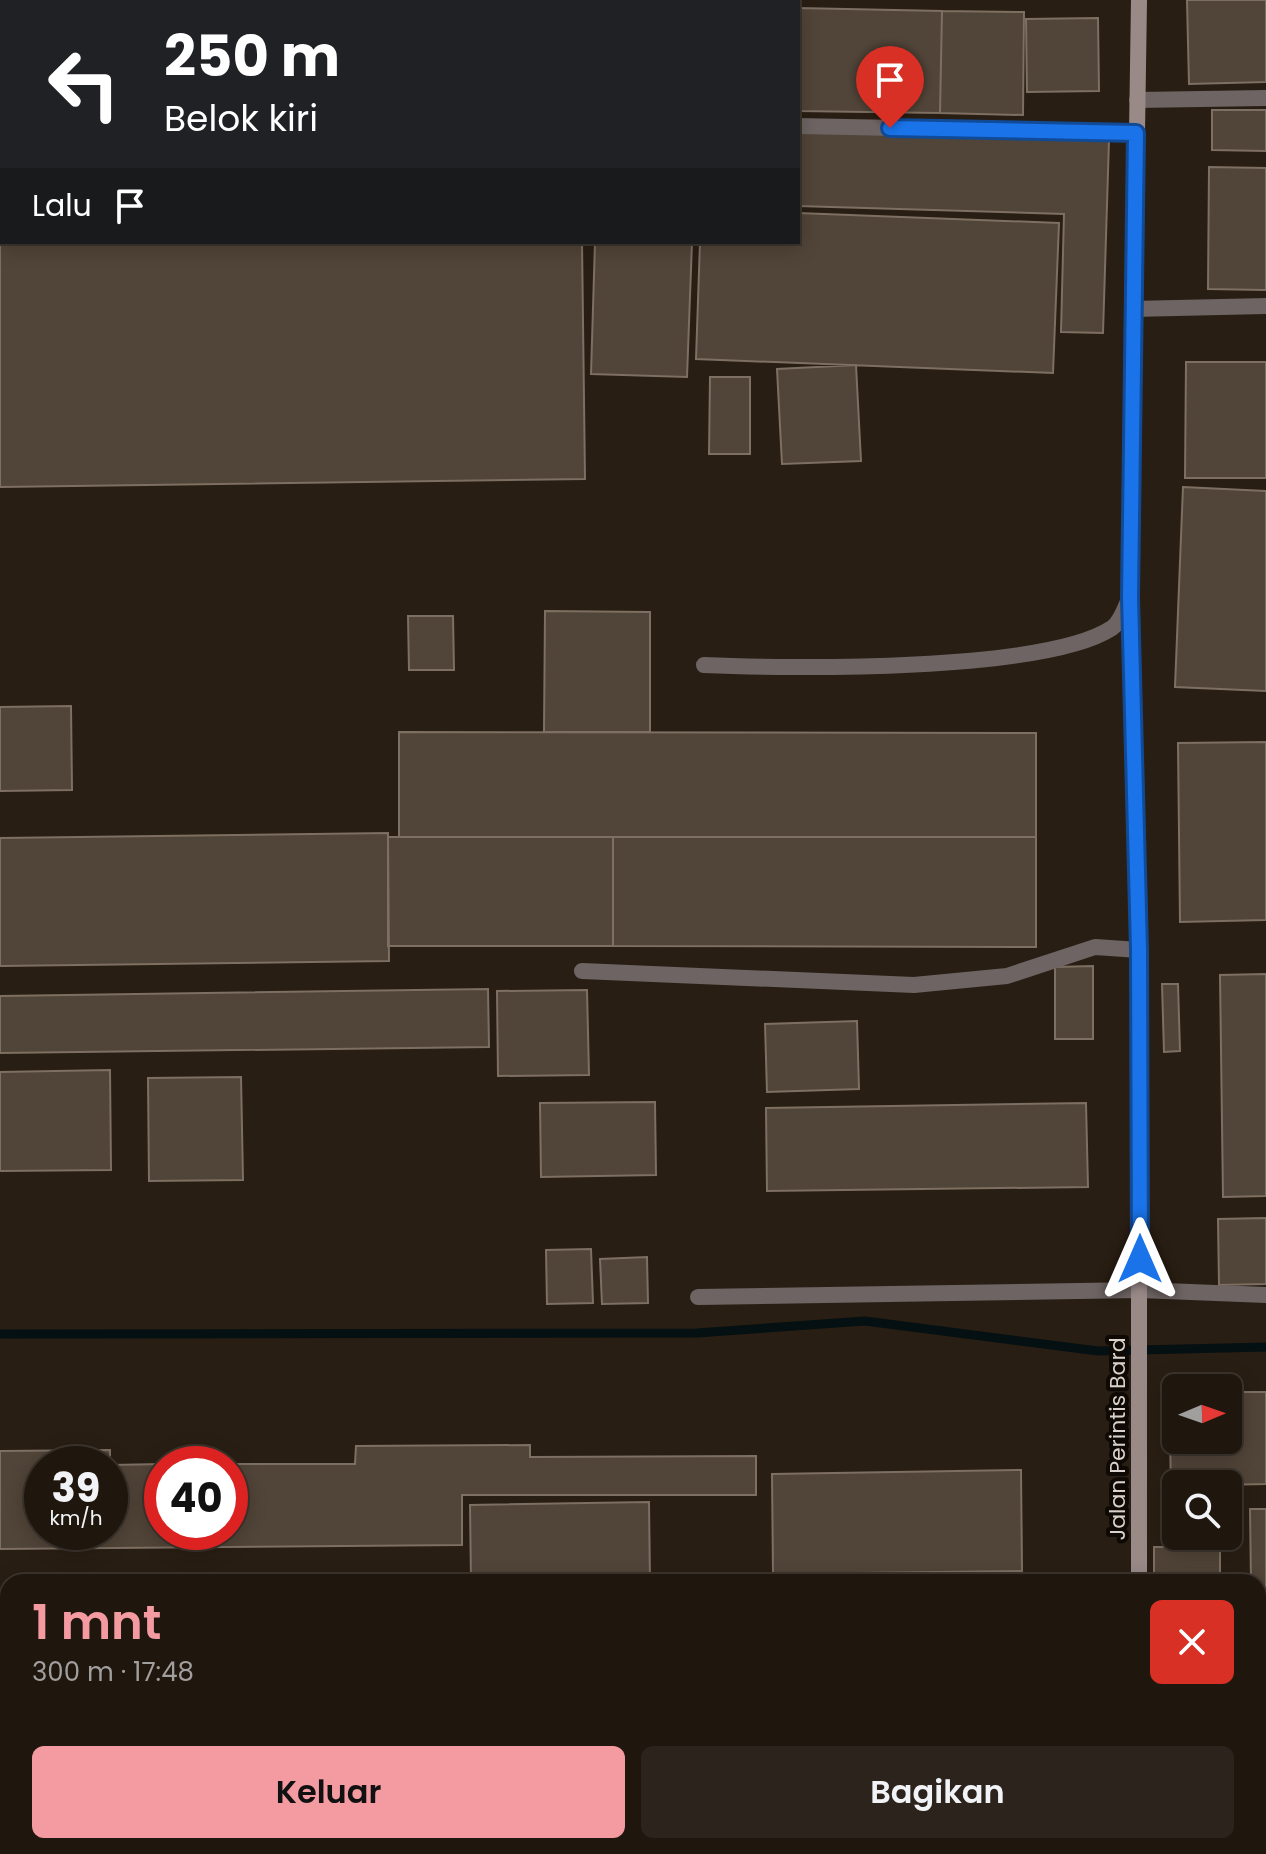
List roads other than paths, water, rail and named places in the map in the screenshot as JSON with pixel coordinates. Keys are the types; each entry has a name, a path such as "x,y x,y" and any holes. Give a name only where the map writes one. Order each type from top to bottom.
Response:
{"street":[{"name":"Jalan Perintis Bard","path":"1139,0 1130,597 1139,950 1139,1574"},
{"path":"1137,100 1266,98"},
{"path":"800,126 1136,133"},
{"path":"1132,309 1266,306"},
{"path":"704,665 766,668 952,661 1050,650 1091,639 1115,626 1130,597"},
{"path":"582,971 914,985 1007,976 1095,947 1139,950"},
{"path":"698,1297 1140,1290 1266,1295"}],"waterway":[{"path":"0,1334 697,1333 865,1321 1098,1351 1266,1347"}]}
